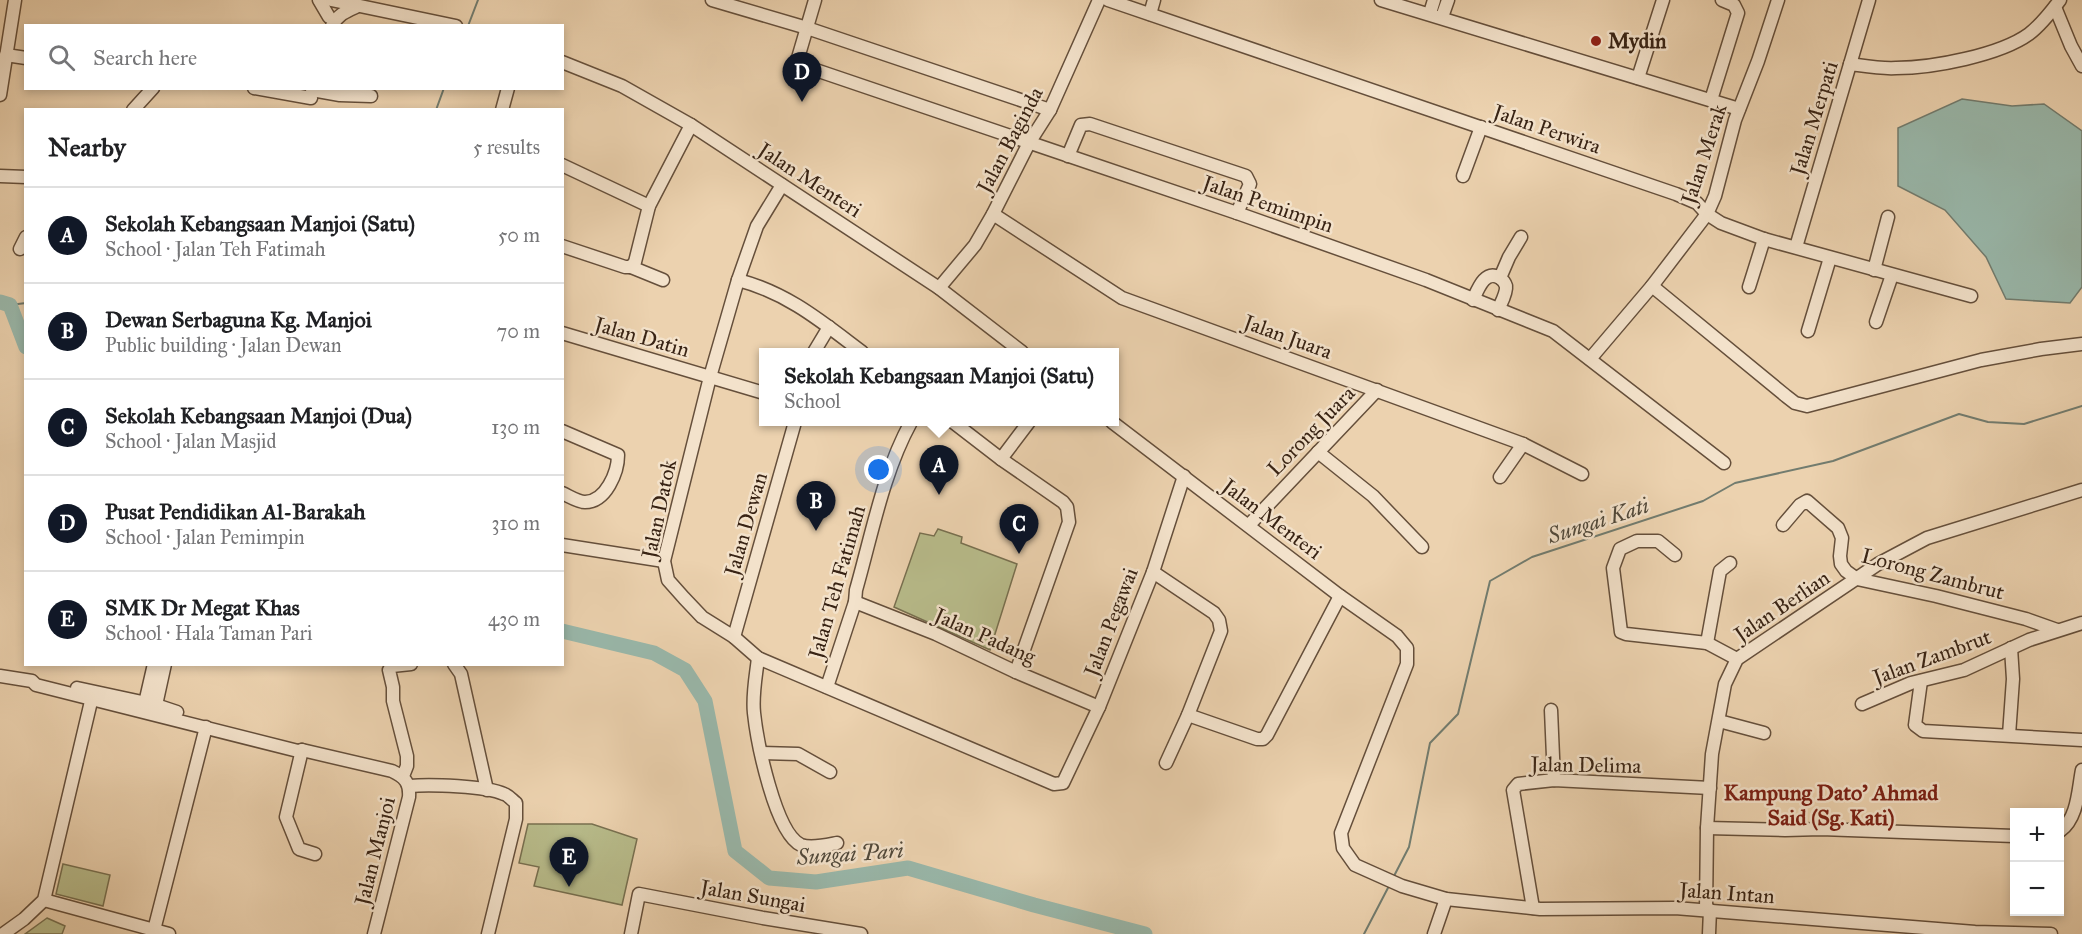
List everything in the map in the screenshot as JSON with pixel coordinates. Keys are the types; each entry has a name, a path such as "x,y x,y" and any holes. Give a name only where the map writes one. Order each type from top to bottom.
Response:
{"street":[{"path":"0,90 6,55 6,17 15,0"},
{"path":"319,0 330,22"},
{"path":"330,22 331,0 428,22 451,24"},
{"path":"712,0 807,28 1050,110"},
{"path":"807,28 815,0"},
{"name":"Jalan Baginda","path":"939,288 975,245 993,214 1029,143 1050,110 1099,0"},
{"name":"Jalan Perwira","path":"1108,0 1690,199 1703,207 1707,214 1721,222 1764,239 1971,296"},
{"path":"1150,14 1154,0"},
{"path":"1381,0 1430,13 1739,109"},
{"path":"1430,13 1434,0"},
{"path":"1442,17 1448,0"},
{"path":"1638,78 1663,0"},
{"path":"1711,99 1738,14 1734,5 1722,0"},
{"name":"Jalan Merak","path":"1590,359 1652,286 1707,214 1739,109 1778,0"},
{"name":"Jalan Merpati","path":"1796,247 1869,0"},
{"path":"1850,64 1905,68 1984,54 2008,46 2030,33 2058,4 2071,46 2082,66"},
{"path":"330,22 344,12 359,6"},
{"name":"Jalan Pemimpin","path":"807,28 798,58 801,65 1237,213 1426,280 1553,331 1724,463"},
{"path":"6,55 24,58"},
{"name":"Jalan Menteri","path":"564,63 622,86 691,125 939,288 1017,348"},
{"path":"135,108 151,90"},
{"path":"267,90 311,97 371,96"},
{"path":"503,108 507,90"},
{"path":"1068,156 1081,125 1090,124 1246,176 1250,184 1237,213"},
{"path":"631,267 635,262 649,206 691,125"},
{"path":"1463,176 1481,127"},
{"path":"564,166 649,206"},
{"path":"0,176 24,177"},
{"name":"Jalan Datok","path":"782,185 757,226 738,280 710,377 664,561 668,580 702,617 734,637 758,658 1054,784 1063,783 1067,778"},
{"name":"Jalan Juara","path":"993,214 1122,298 1522,444 1582,474"},
{"path":"1874,270 1888,216"},
{"path":"1500,278 1521,237"},
{"path":"1749,287 1764,239"},
{"path":"564,247 631,267 663,280"},
{"path":"1808,331 1830,258"},
{"path":"1473,300 1480,285 1487,277 1492,275 1500,278 1506,287 1498,310"},
{"path":"1876,322 1892,275"},
{"path":"738,280 780,294 857,348"},
{"path":"1652,286 1795,403 1807,406 1981,360 2082,344"},
{"path":"816,348 829,327"},
{"name":"Jalan Datin","path":"564,334 759,392"},
{"name":"Lorong Juara","path":"1249,525 1377,390"},
{"name":"Jalan Dewan","path":"734,637 794,426"},
{"name":"Jalan Teh Fatimah","path":"827,687 855,602 856,590 885,487 908,426"},
{"path":"957,426 1063,502 1069,514 1069,522 1016,672"},
{"path":"1001,459 1026,426"},
{"name":"Jalan Menteri","path":"1117,426 1340,596 1397,636 1407,648 1407,664 1341,833 1343,848 1350,860 1371,873"},
{"path":"564,432 618,455 618,463 607,490 600,498 585,502 564,495"},
{"path":"1500,477 1522,444"},
{"path":"1318,452 1373,496 1422,547"},
{"name":"Jalan Pegawai","path":"1067,778 1099,706 1152,572 1184,476"},
{"name":"Jalan Berlian","path":"1709,934 1707,828 1713,754 1725,684 1737,659 1878,564 1927,538 2082,490"},
{"name":"Lorong Zambrut","path":"1783,525 1800,505 1807,501 1841,533 1842,564 1846,571 1857,579 1936,596 2026,619 2057,630"},
{"path":"1675,555 1658,541 1637,541 1620,549 1613,568 1621,632 1707,643 1737,659"},
{"path":"564,544 664,561"},
{"path":"1707,643 1720,572 1730,563"},
{"path":"1152,572 1214,613 1219,620 1221,631 1188,715 1166,763"},
{"path":"1188,715 1257,739 1263,739 1340,596"},
{"name":"Jalan Padang","path":"855,602 936,634 1016,672 1099,706"},
{"path":"2026,619 2029,640"},
{"name":"Jalan Zambrut","path":"1862,704 1921,681 1964,670 2029,640 2057,630 2080,628"},
{"path":"2009,735 2013,679 2011,648"},
{"path":"758,658 753,703 774,807 786,831 802,846 837,843"},
{"path":"150,707 154,666"},
{"path":"150,707 164,666"},
{"path":"392,666 389,670 393,701 407,756 406,781 487,790 505,794 516,802 516,819 488,934"},
{"path":"455,666 461,674 487,790"},
{"path":"0,676 36,680 150,707"},
{"path":"1921,681 1915,725 1923,731 2082,740"},
{"path":"3,934 24,919 44,900 93,695"},
{"name":"Jalan Manjoi","path":"150,707 206,727 298,751 302,750"},
{"name":"Jalan Manjoi","path":"150,707 302,750 392,771 406,781 409,796 374,934"},
{"path":"1551,710 1554,780"},
{"path":"1719,721 1764,733"},
{"path":"154,930 206,727"},
{"path":"302,750 286,817 299,849 315,854"},
{"path":"762,753 802,755 830,772"},
{"path":"2064,828 2074,812 2082,770"},
{"name":"Jalan Delima","path":"1533,908 1515,786 1522,783 1554,780 1710,788"},
{"path":"1707,828 1821,829 2010,836"},
{"name":"Jalan Intan","path":"1371,873 1402,886 1446,899 1533,908 1675,908 1975,933 2051,934"},
{"name":"Jalan Sungai","path":"632,934 639,894 861,934"},
{"path":"1434,934 1446,899"},
{"path":"44,900 170,934"}],"green space":[{"path":"938,529 962,537 961,543 1017,564 990,650 894,607 920,533 934,536"},
{"path":"528,824 592,824 637,839 622,905 534,886 539,867 519,863"},
{"path":"63,864 110,875 103,906 56,894"},
{"path":"47,918 65,926 62,934 25,934"}],"shaded area":[{"path":"1962,99 2012,106 2044,104 2082,131 2082,287 2070,303 2006,299 1986,257 1945,210 1898,186 1898,128"}],"waterway":[{"path":"469,24 478,0"},
{"path":"437,108 443,90"},
{"name":"Sungai Pari","path":"0,302 10,305 24,342"},
{"path":"10,305 24,303"},
{"name":"Sungai Kati","path":"1394,876 1409,847 1430,743 1458,714 1490,581 1532,557 1703,501 1735,483 1833,461 1959,414 1988,422 2024,424 2082,406"},
{"name":"Sungai Pari","path":"564,631 654,653 685,670 705,701 735,851 769,878 816,882 908,868 1034,905 1145,934"},
{"name":"Sungai Kati","path":"1364,934 1390,884"}],"place":[{"name":"Mydin","path":"1596,41"},
{"name":"Pusat Pendidikan Al-Barakah","path":"802,102"},
{"name":"Sekolah Kebangsaan Manjoi (Satu)","path":"939,495"},
{"name":"Dewan Serbaguna Kg. Manjoi","path":"816,531"},
{"name":"Sekolah Kebangsaan Manjoi (Dua)","path":"1019,554"},
{"name":"SMK Dr Megat Khas","path":"569,887"}],"district":[{"name":"Kampung Dato' Ahmad Said (Sg. Kati)","path":"1831,804"}]}
